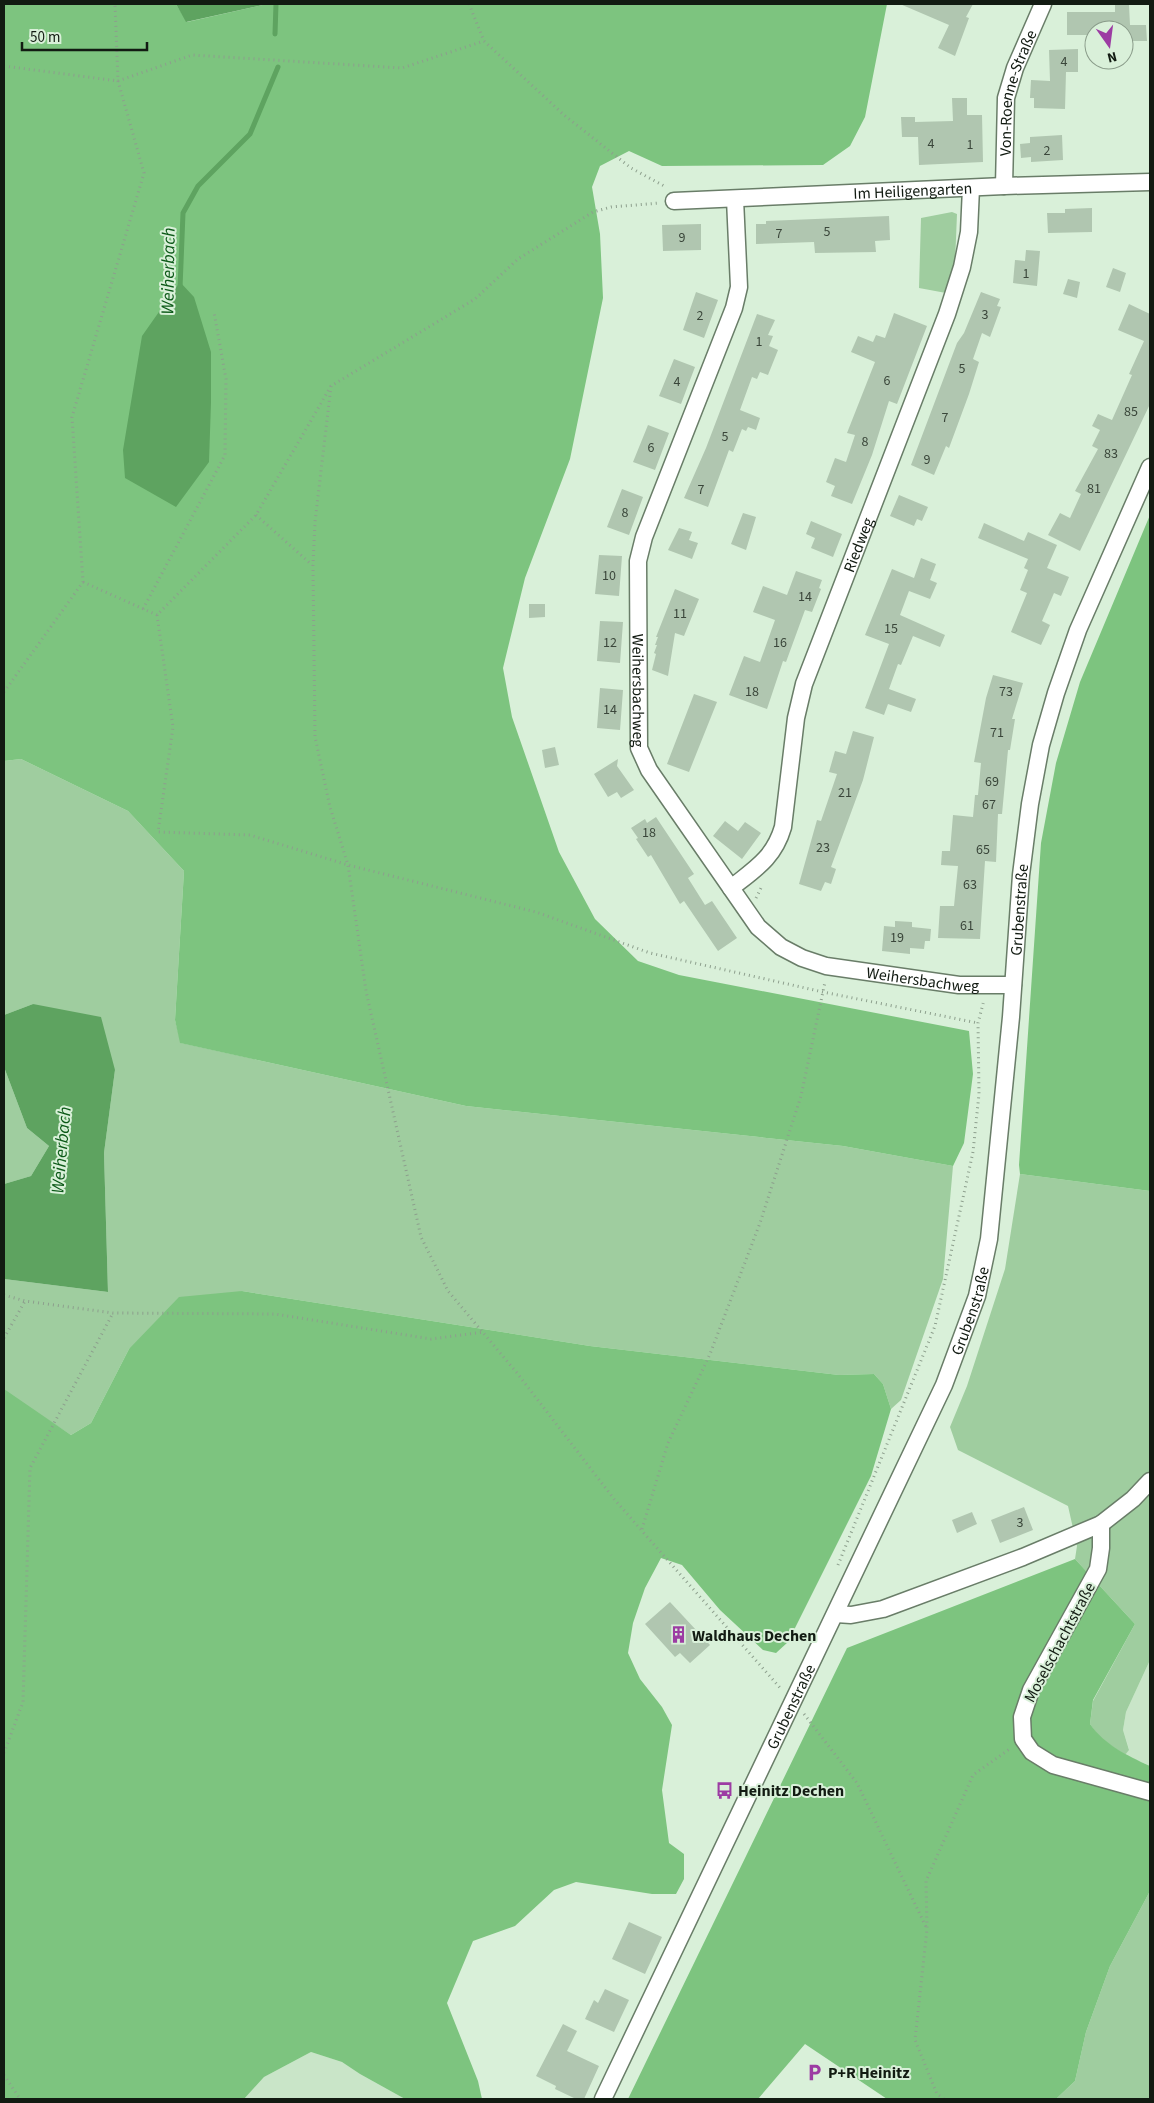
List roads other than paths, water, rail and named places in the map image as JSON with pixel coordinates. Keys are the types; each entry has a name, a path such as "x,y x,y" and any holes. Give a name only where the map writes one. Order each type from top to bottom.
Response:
{"street":[{"name":"Von-Roenne-Straße","path":"1004,186 1006,98 1014,68 1043,4"},
{"name":"Im Heiligengarten","path":"681,200 1004,186 1150,182"},
{"name":"Riedweg","path":"731,888 769,857 778,844 783,827 796,718 804,684 947,314 962,267 969,232 971,188"},
{"name":"Weihersbachweg","path":"735,199 739,287 734,308 644,537 638,561 639,748 649,770 758,927 781,947 802,958 826,966 959,985 1013,985"},
{"name":"Grubenstraße","path":"603,2099 944,1385 977,1296 989,1239 996,1184 1022,866 1030,804 1041,745 1056,693 1078,630 1150,467"},
{"path":"836,1614 851,1615 883,1608 1023,1557 1101,1524 1134,1499 1150,1480"},
{"name":"Moselschachtstraße","path":"1101,1524 1102,1548 1098,1569 1031,1690 1022,1717 1023,1739 1032,1752 1053,1765 1150,1792"}],"water":[{"path":"176,4 267,4 186,22"},
{"path":"180,282 194,297 211,352 211,402 209,462 176,507 125,478 123,450 142,336"},
{"path":"33,1004 101,1017 115,1070 104,1153 108,1292 4,1279 4,1184 31,1176 49,1146 27,1128 4,1067 4,1015"}],"waterway":[{"name":"Weiherbach","path":"275,34 276,4"},
{"name":"Weiherbach","path":"180,288 183,213 198,186 250,134 278,67"}],"place":[{"name":"Waldhaus Dechen","path":"678,1635"},
{"name":"Heinitz Dechen","path":"724,1790"},
{"name":"P+R Heinitz","path":"814,2072"}]}
